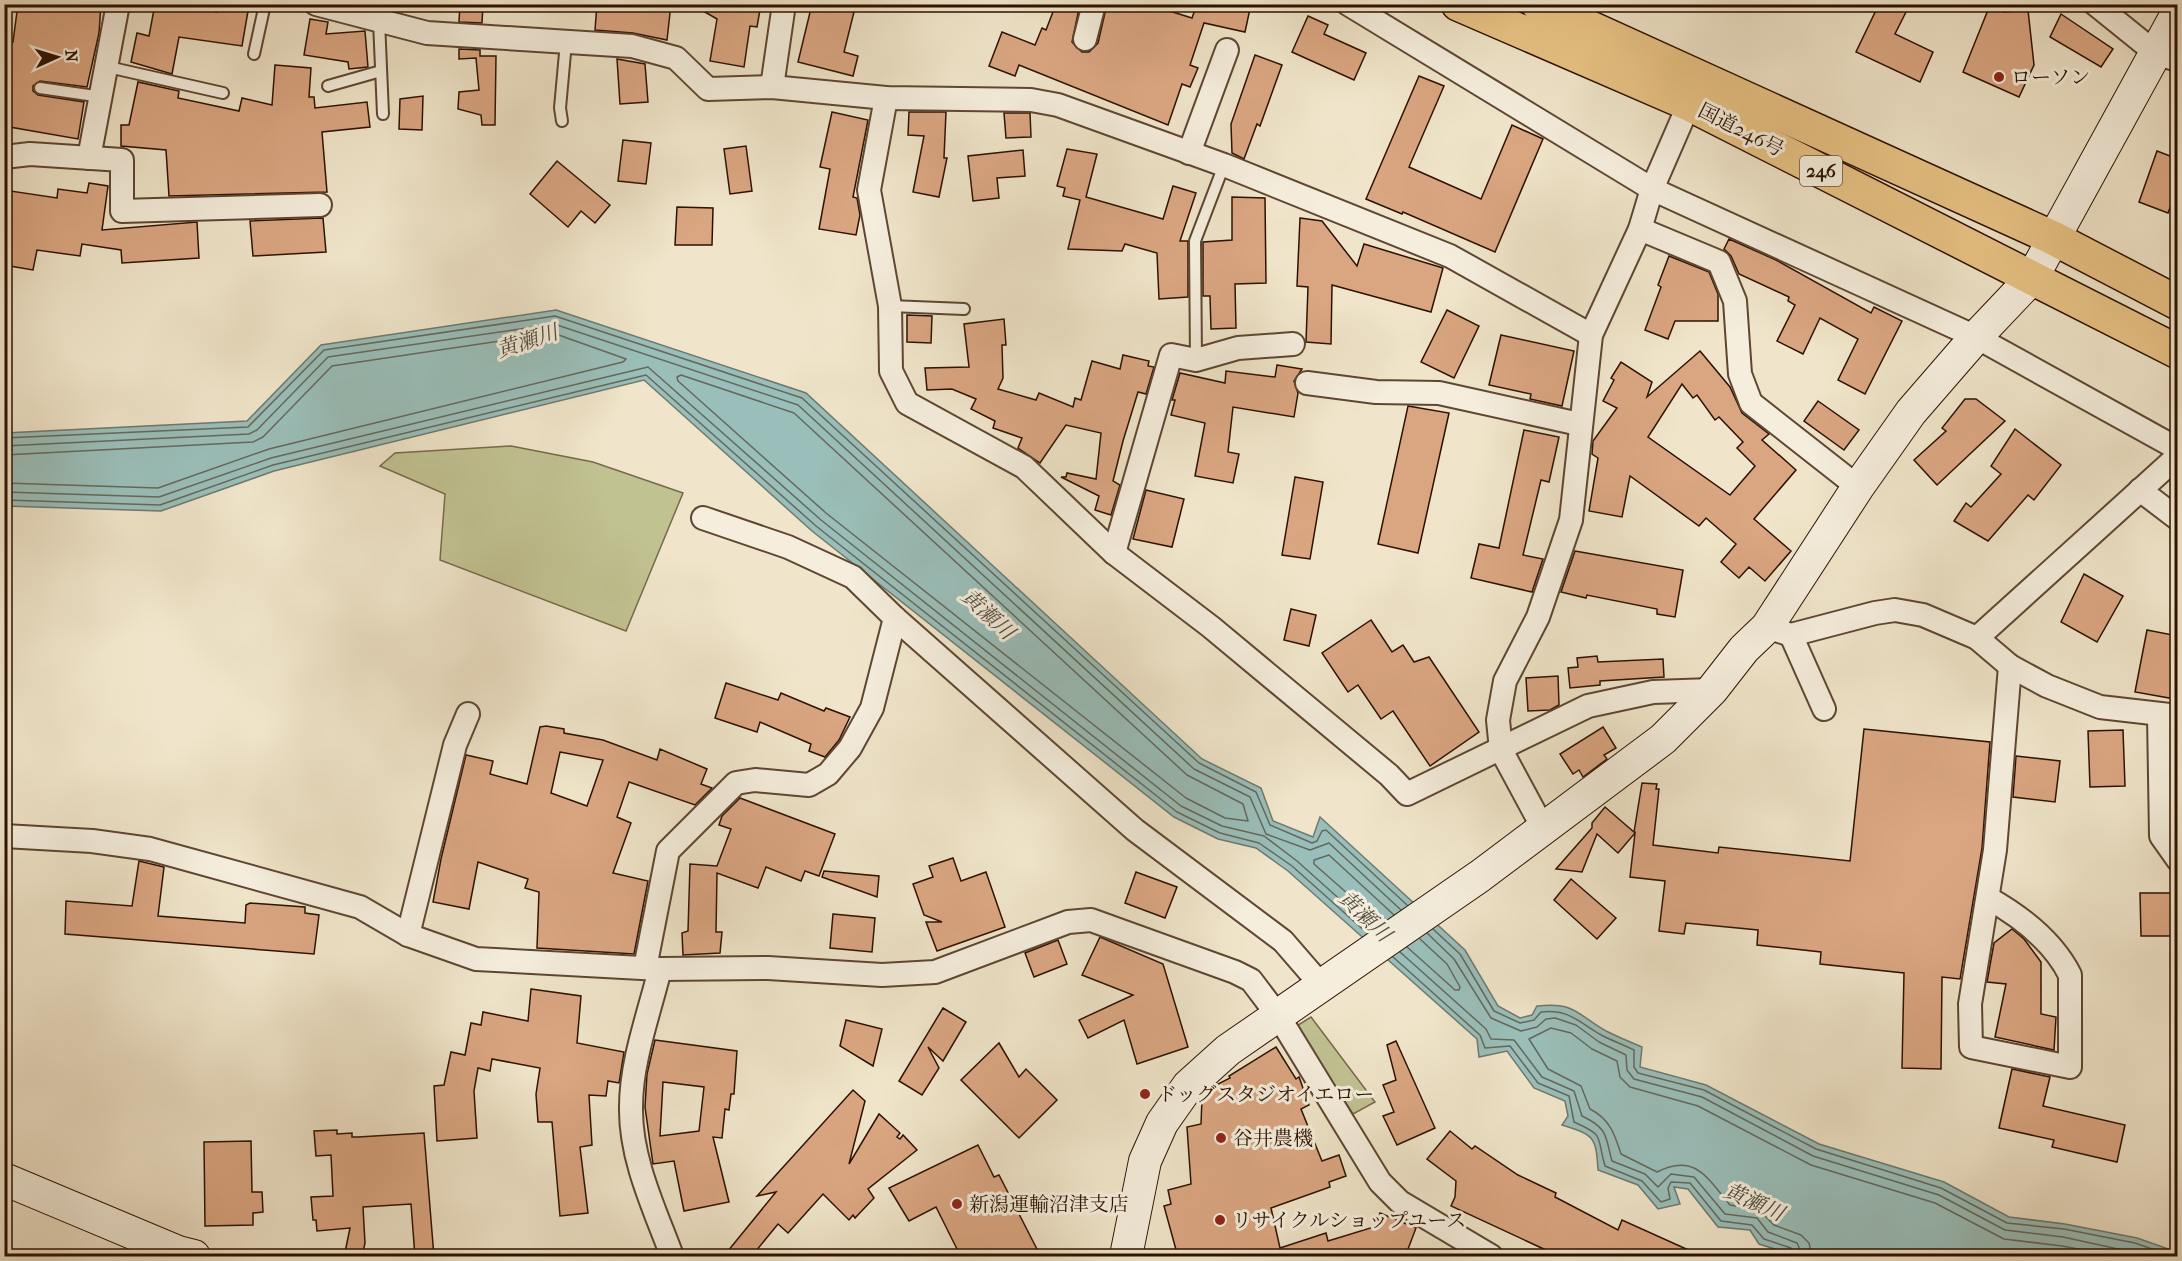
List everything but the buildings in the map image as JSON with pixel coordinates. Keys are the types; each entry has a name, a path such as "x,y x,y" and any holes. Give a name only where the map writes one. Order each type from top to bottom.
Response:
{"highway":[{"name":"国道246号","path":"1458,4 1689,104 2178,352"},
{"name":"国道246号","path":"1538,4 2053,238 2178,303"}],"street":[{"path":"89,158 108,67 118,4"},
{"path":"316,4 427,33 633,46 676,58 708,89 772,87 886,98 1031,100 1058,105 1224,165 1450,255 1591,335"},
{"path":"772,87 784,4"},
{"path":"1085,39 1094,4"},
{"path":"1348,4 1652,189 1976,337 2178,449"},
{"path":"2095,4 2167,57"},
{"path":"1779,631 1858,487 1911,412 1976,337 2032,278 2053,238 2167,57 2178,12"},
{"path":"1189,153 1227,50"},
{"path":"886,98 869,190 890,306 891,371 907,403 1024,467 1114,553 1211,627 1389,775 1407,794 1588,706 1653,692 1712,690"},
{"path":"1543,828 1501,750 1498,720 1505,681 1538,617 1571,520 1579,424 1591,335 1640,229 1652,189 1689,104"},
{"path":"4,157 30,154 122,160 122,211 320,206"},
{"path":"1640,229 1719,262 1735,301 1740,374 1751,403 1858,487"},
{"path":"1114,553 1171,355 1196,360 1238,348 1293,344"},
{"path":"1307,383 1376,392 1439,393 1579,424"},
{"path":"1977,638 2178,456"},
{"path":"2140,490 2178,519"},
{"path":"703,518 788,547 853,577 895,618 1135,830 1283,941 1326,982"},
{"path":"1126,1257 1145,1161 1162,1123 1188,1086 1228,1050 1279,1017 1480,876 1663,739 1712,690 1744,649 1779,631 1895,609 1923,615 1977,638 2010,666 2047,686 2100,707 2168,715 2162,836 2178,860"},
{"path":"672,1257 637,1156 630,1109 668,851 736,783 755,780 809,784 828,774 850,748 872,708 895,618"},
{"path":"1779,631 1824,709"},
{"path":"1988,898 2016,914 2063,962 2070,975 2070,1066 1971,1047 1970,1004 1995,850 2010,666"},
{"path":"408,935 455,745 468,714"},
{"path":"4,836 92,841 150,849 360,906 408,935 476,959 652,969 768,968 882,975 935,972 1068,922 1091,920 1235,972 1251,980 1279,1017 1380,1182 1400,1202 1491,1257"},
{"path":"4,1179 167,1248 194,1257"}],"lane":[{"path":"254,54 265,4"},
{"path":"379,21 383,114"},
{"path":"562,121 560,108 566,42"},
{"path":"108,67 223,93"},
{"path":"328,86 381,71"},
{"path":"40,88 102,97"},
{"path":"1196,360 1195,241 1224,165"},
{"path":"890,306 964,309"}],"green space":[{"path":"511,446 593,462 683,493 626,631 440,560 445,494 380,466 395,453"},
{"path":"1311,1017 1375,1102 1353,1114 1295,1027"}],"water":[{"name":"黄瀬川","path":"556,310 806,393 1202,759 1261,788 1273,821 1313,837 1320,817 1465,950 1498,1006 1520,1018 1532,1015 1537,1006 1550,1005 1568,1008 1606,1031 1642,1047 1640,1067 1706,1085 1819,1144 1944,1182 2009,1217 2065,1224 2137,1238 2177,1252 2177,1256 1797,1256 1759,1244 1750,1230 1718,1227 1688,1189 1674,1187 1680,1204 1658,1209 1638,1185 1598,1170 1596,1150 1591,1138 1581,1131 1562,1125 1568,1116 1565,1101 1534,1088 1507,1051 1479,1057 1477,1039 1288,871 1256,848 1218,839 1174,817 812,531 644,380 274,471 161,511 5,506 5,433 247,421 321,345"}],"place":[{"name":"ローソン","path":"1999,77"},
{"name":"ドッグスタジオイエロー","path":"1145,1094"},
{"name":"谷井農機","path":"1221,1138"},
{"name":"新潟運輸沼津支店","path":"957,1204"},
{"name":"リサイクルショップユース","path":"1220,1220"}]}
